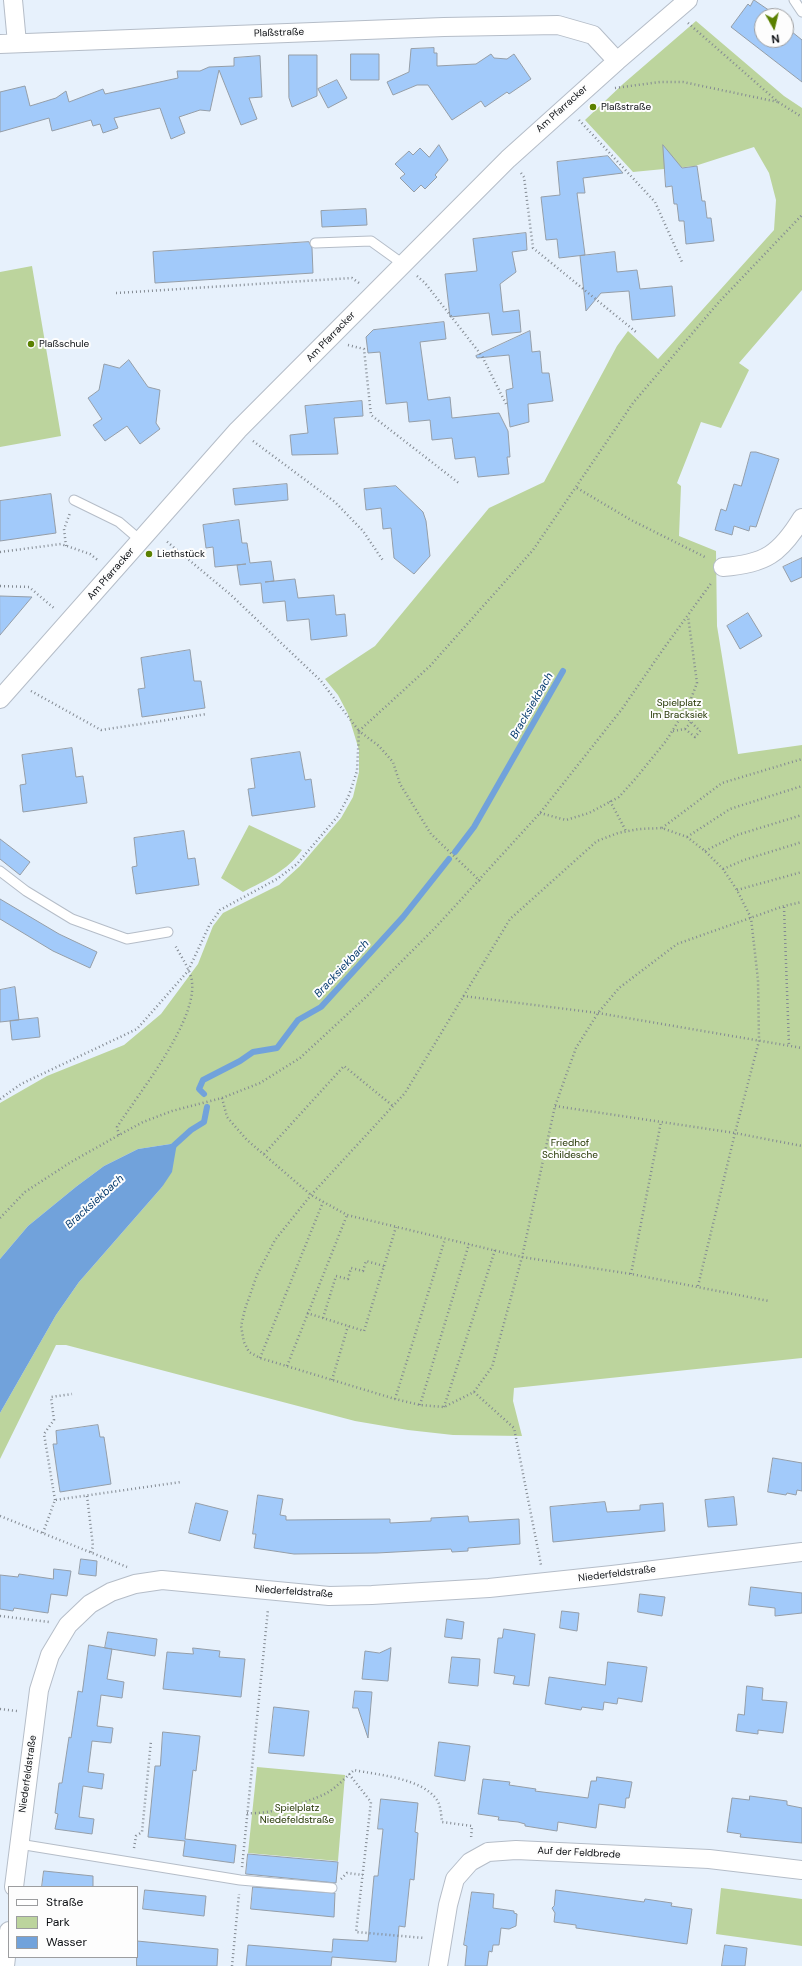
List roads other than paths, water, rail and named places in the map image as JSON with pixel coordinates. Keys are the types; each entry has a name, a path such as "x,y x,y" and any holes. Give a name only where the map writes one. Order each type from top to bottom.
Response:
{"street":[{"path":"8,44 13,0"},
{"name":"Am Pfarracker","path":"0,699 7,678 69,622 238,430 508,159 566,106 688,0"},
{"name":"Plaßstraße","path":"8,44 444,27 558,25 593,35 617,61"},
{"path":"723,566 746,565 766,558 783,546 802,518"},
{"name":"Niederfeldstraße","path":"14,1886 39,1690 50,1655 68,1625 90,1604 111,1592 134,1584 162,1580 329,1596 489,1588 802,1552"},
{"name":"Auf der Feldbrede","path":"438,1966 448,1905 455,1879 470,1862 488,1852 516,1850 709,1859 802,1870"},
{"path":"5,1966 8,1940"}],"lane":[{"path":"794,0 802,12"},
{"path":"315,243 371,241 403,264"},
{"path":"74,500 145,534"},
{"path":"0,871 26,891 72,919 127,940 168,932"},
{"path":"19,1844 240,1880 332,1888"}],"water":[{"path":"177,1143 172,1172 162,1187 79,1282 56,1315 0,1413 0,1259 28,1226 104,1166 138,1149"}],"waterway":[{"name":"Bracksiekbach","path":"455,852 474,827 563,671"},
{"name":"Bracksiekbach","path":"204,1094 199,1089 203,1080 240,1061 253,1052 277,1048 298,1020 321,1007 403,917 449,859"},
{"name":"Bracksiekbach","path":"170,1149 191,1130 204,1122 207,1107"}],"place":[{"name":"Plaßstraße","path":"593,107"},
{"name":"Plaßschule","path":"31,344"},
{"name":"Liethstück","path":"149,554"}],"park label":[{"name":"Spielplatz Im Bracksiek","path":"679,708"},
{"name":"Friedhof Schildesche","path":"570,1148"},
{"name":"Spielplatz Niedefeldstraße","path":"297,1814"}]}
